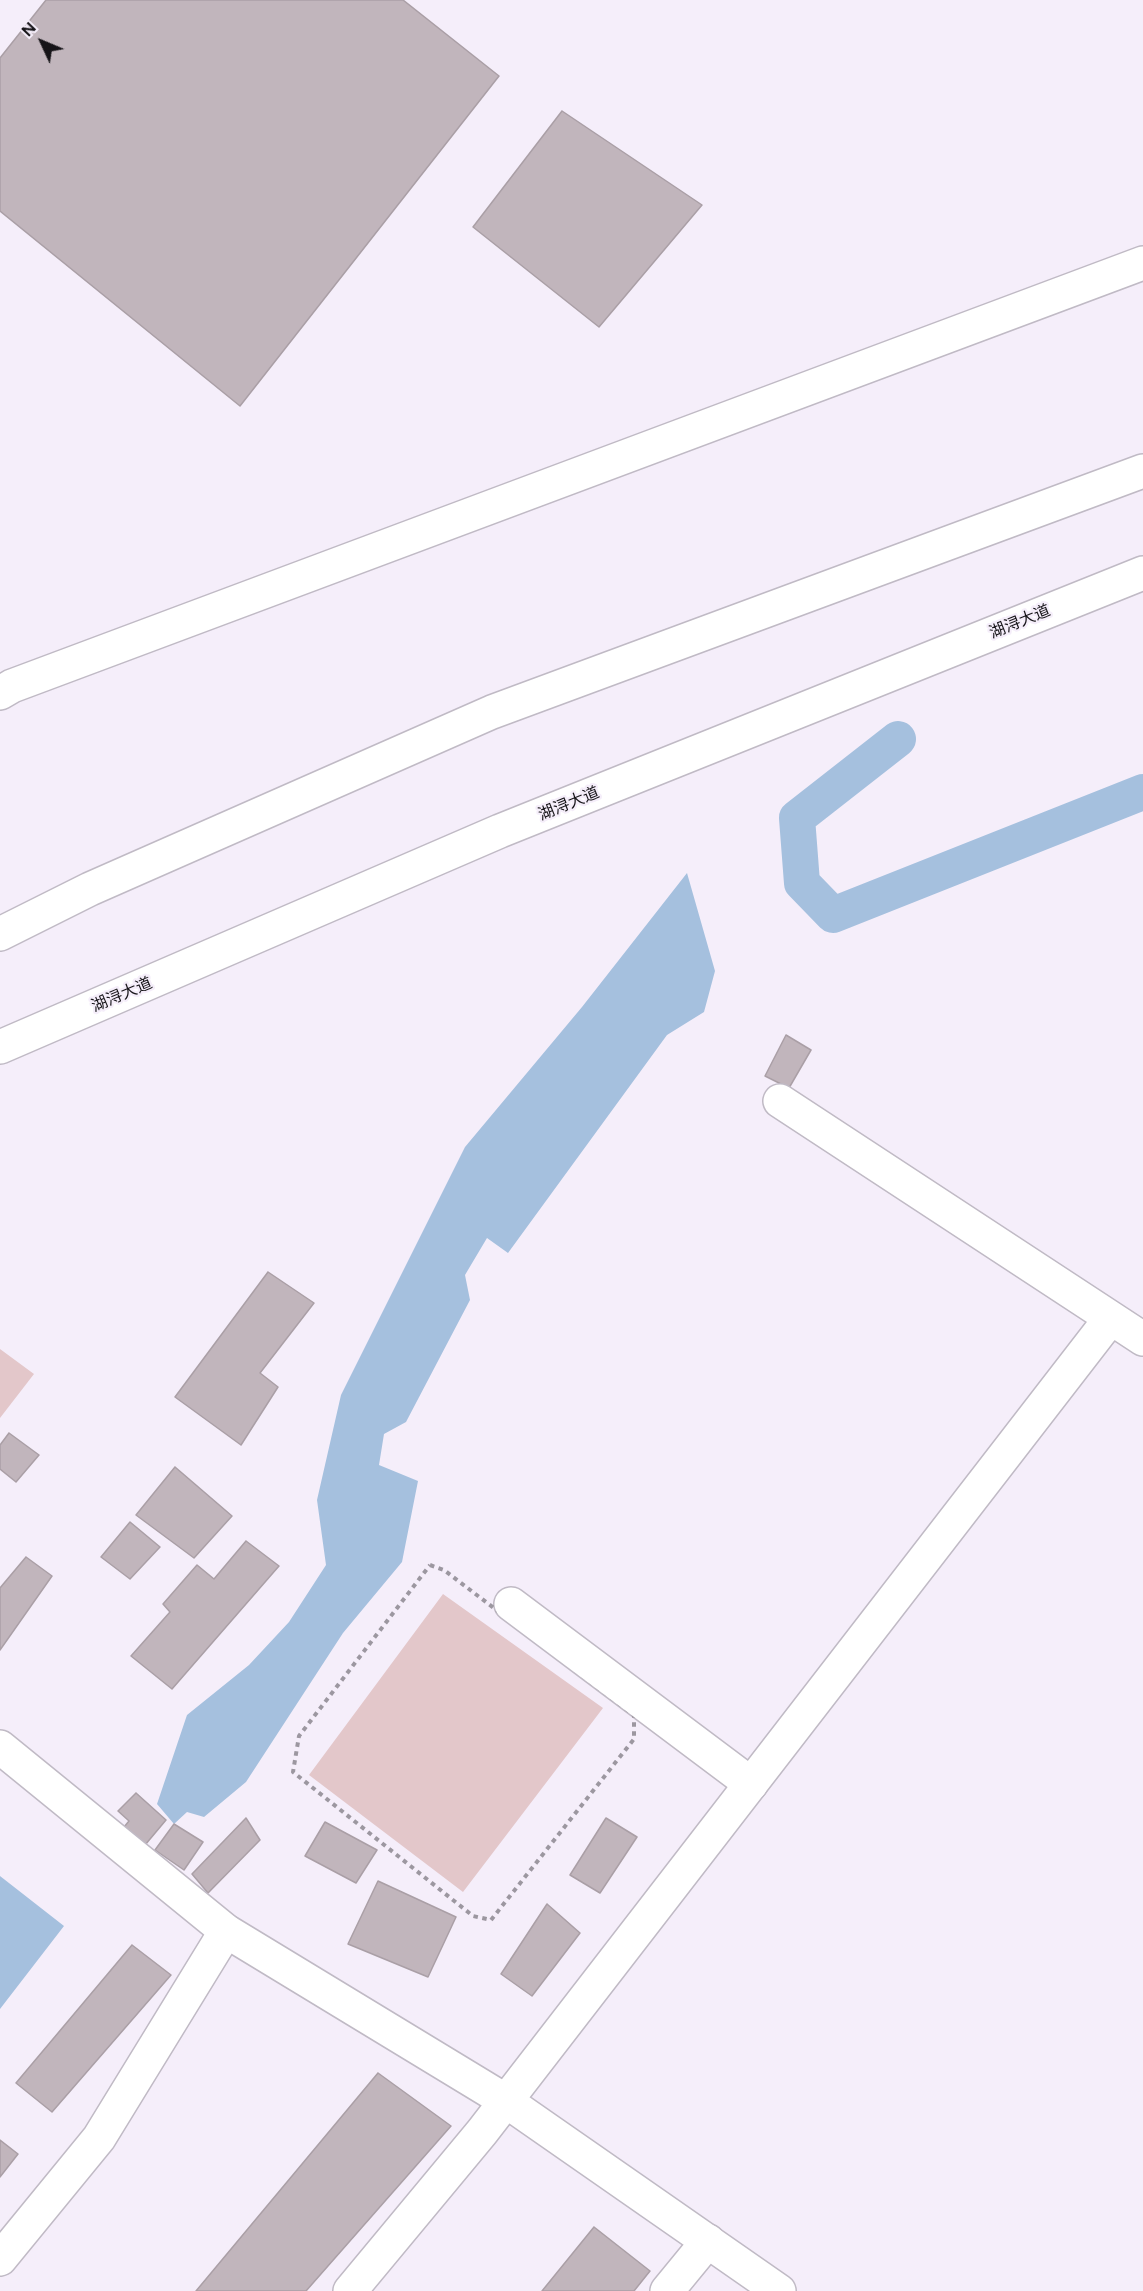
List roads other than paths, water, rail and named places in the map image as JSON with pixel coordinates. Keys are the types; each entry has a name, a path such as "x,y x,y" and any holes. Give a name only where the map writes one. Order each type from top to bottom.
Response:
{"street":[{"path":"0,693 12,686 1143,263"},
{"path":"0,934 90,889 492,712 1143,471"},
{"name":"湖浔大道","path":"0,1047 500,831 1143,573"},
{"path":"780,1101 1143,1339"},
{"path":"351,2291 506,2101 1110,1319"},
{"path":"511,1604 751,1784"},
{"path":"0,1747 226,1931 506,2101 780,2291"},
{"path":"0,2259 99,2138 226,1931"},
{"path":"667,2291 708,2241"}],"water":[{"path":"687,873 715,971 704,1012 667,1035 508,1253 487,1238 465,1275 470,1300 406,1422 384,1434 379,1465 418,1481 402,1562 343,1633 246,1782 204,1817 187,1812 174,1824 157,1804 187,1715 249,1665 289,1622 326,1565 317,1500 341,1395 465,1147 582,1007"},
{"path":"0,1876 64,1926 0,2009"}],"waterway":[{"path":"898,739 797,818 802,883 833,915 1143,792"}]}
